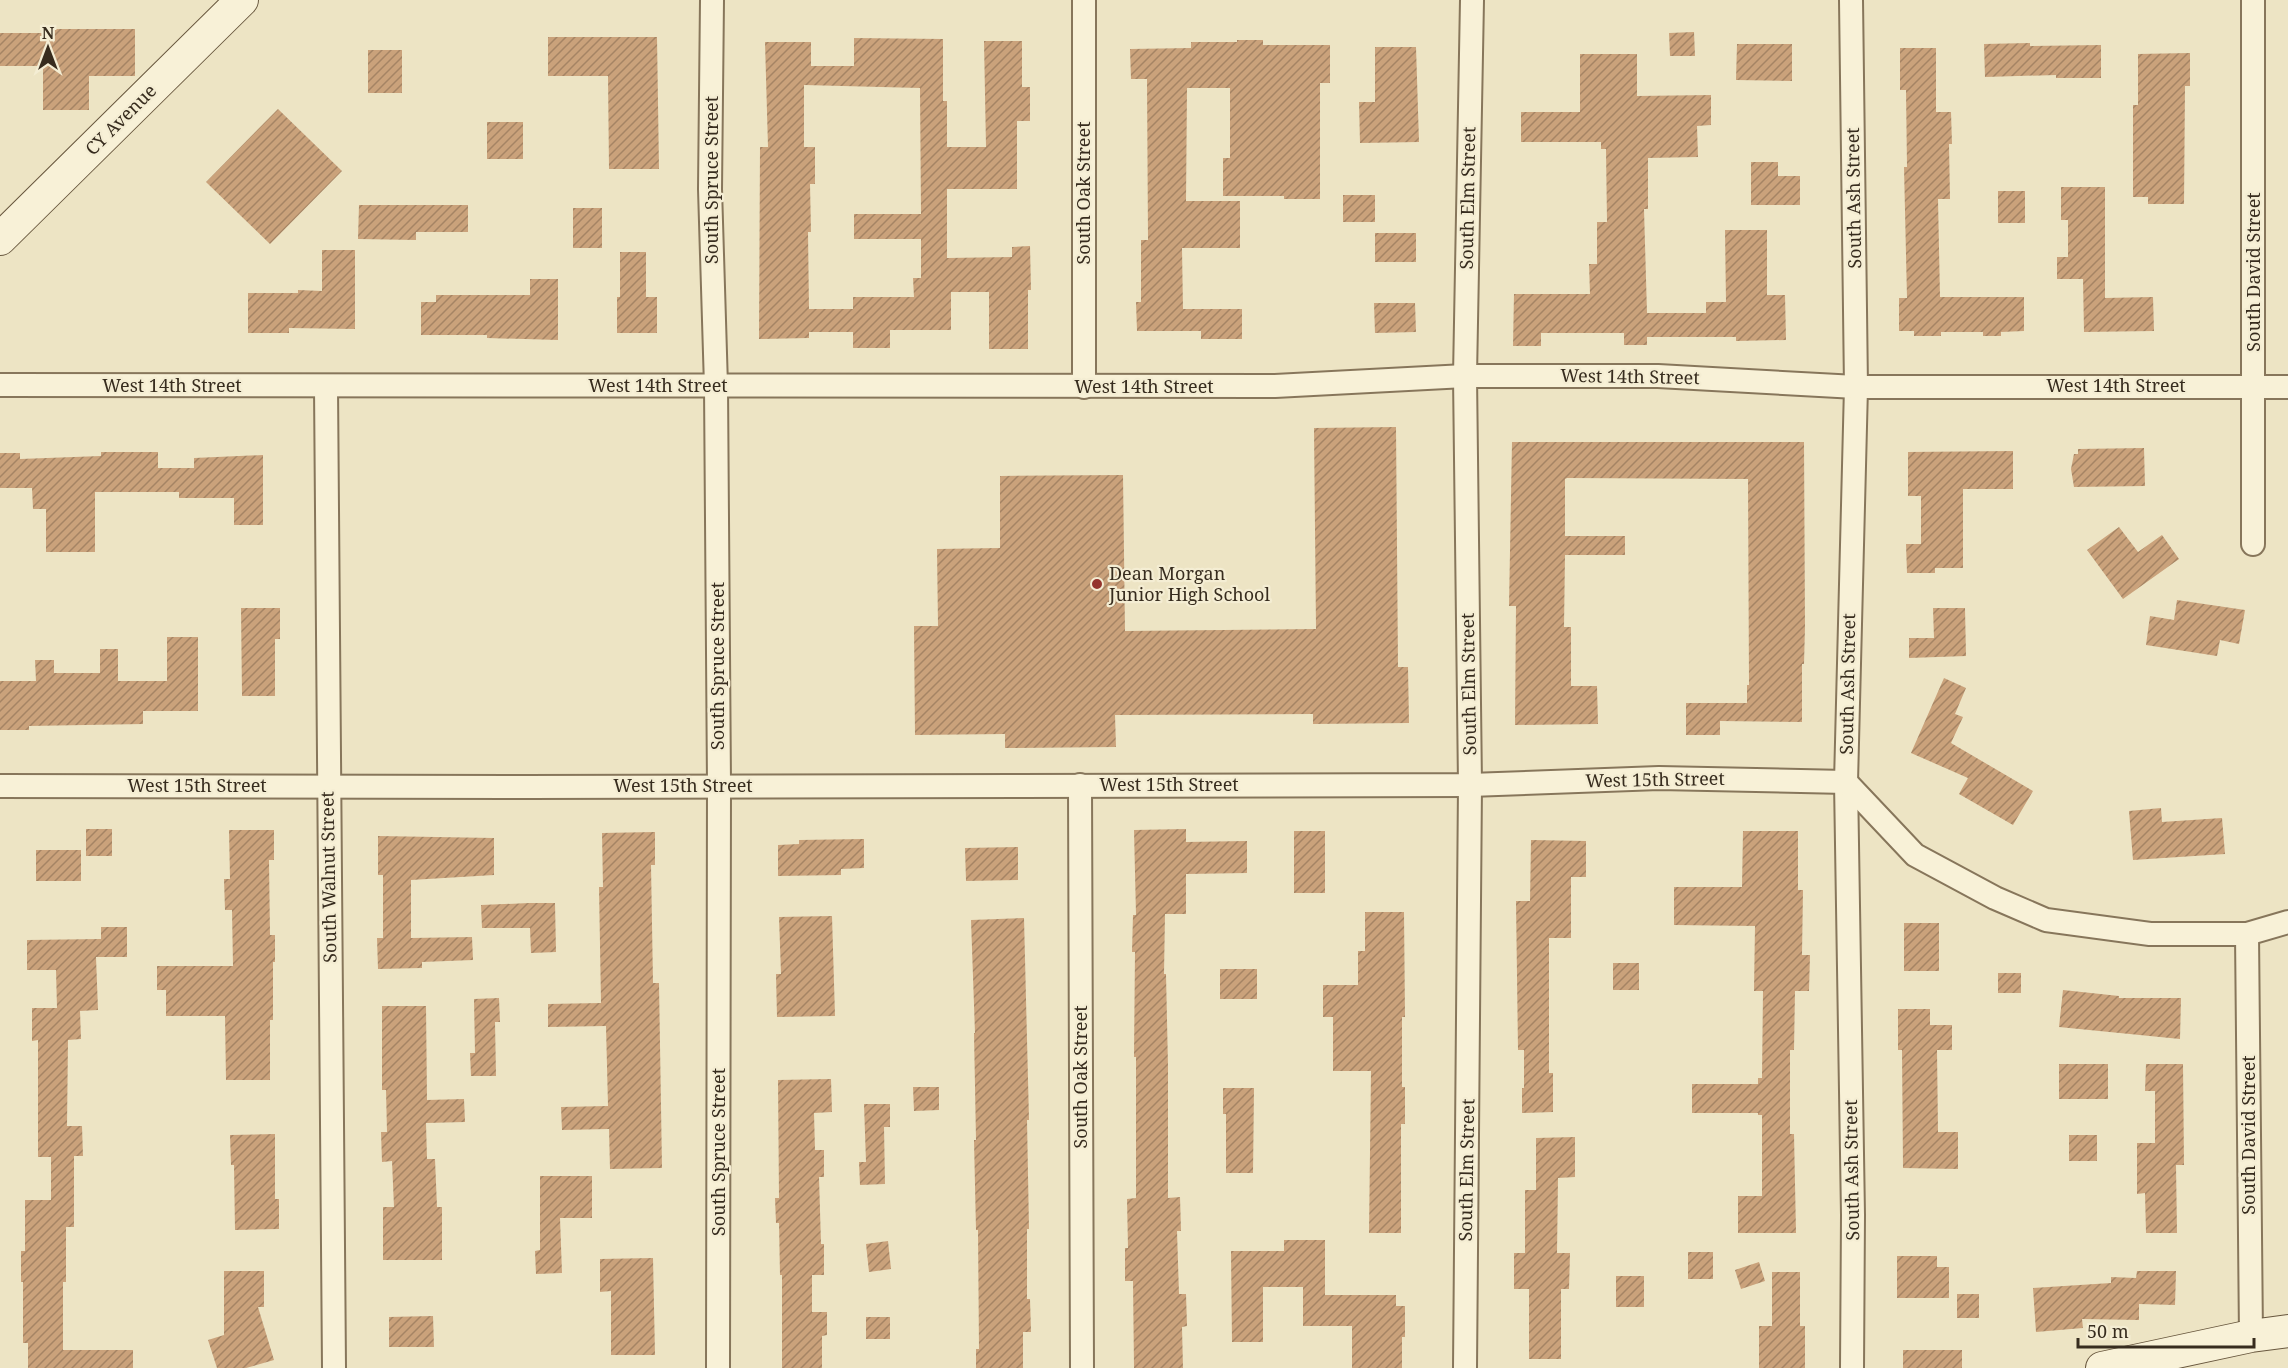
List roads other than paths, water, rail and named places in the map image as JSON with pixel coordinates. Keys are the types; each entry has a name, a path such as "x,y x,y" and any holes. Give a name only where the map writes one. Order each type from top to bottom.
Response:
{"main road":[{"name":"CY Avenue","path":"0,239 242,0"},
{"path":"2102,1368 2251,1336 2288,1331"}],"street":[{"name":"South Spruce Street","path":"712,0 710,189 716,386 719,786 718,1368"},
{"name":"South Oak Street","path":"1084,0 1084,387"},
{"name":"South Elm Street","path":"1465,1368 1470,785 1465,376 1472,0"},
{"name":"South Ash Street","path":"1851,0 1856,387 1846,782 1853,1215 1852,1368"},
{"name":"South David Street","path":"2253,0 2253,544"},
{"name":"West 14th Street","path":"0,385 1275,386 1465,376 1658,376 1856,387 2288,387"},
{"name":"South Walnut Street","path":"326,387 334,1368"},
{"name":"West 15th Street","path":"0,786 525,788 1470,785 1659,778 1846,782"},
{"path":"1846,782 1915,855 1995,898 2046,920 2150,934 2247,934 2288,922"},
{"name":"South Oak Street","path":"1080,786 1082,1368"},
{"name":"South David Street","path":"2247,934 2251,1336"}],"place":[{"name":"Dean Morgan Junior High School","path":"1097,584"}]}
